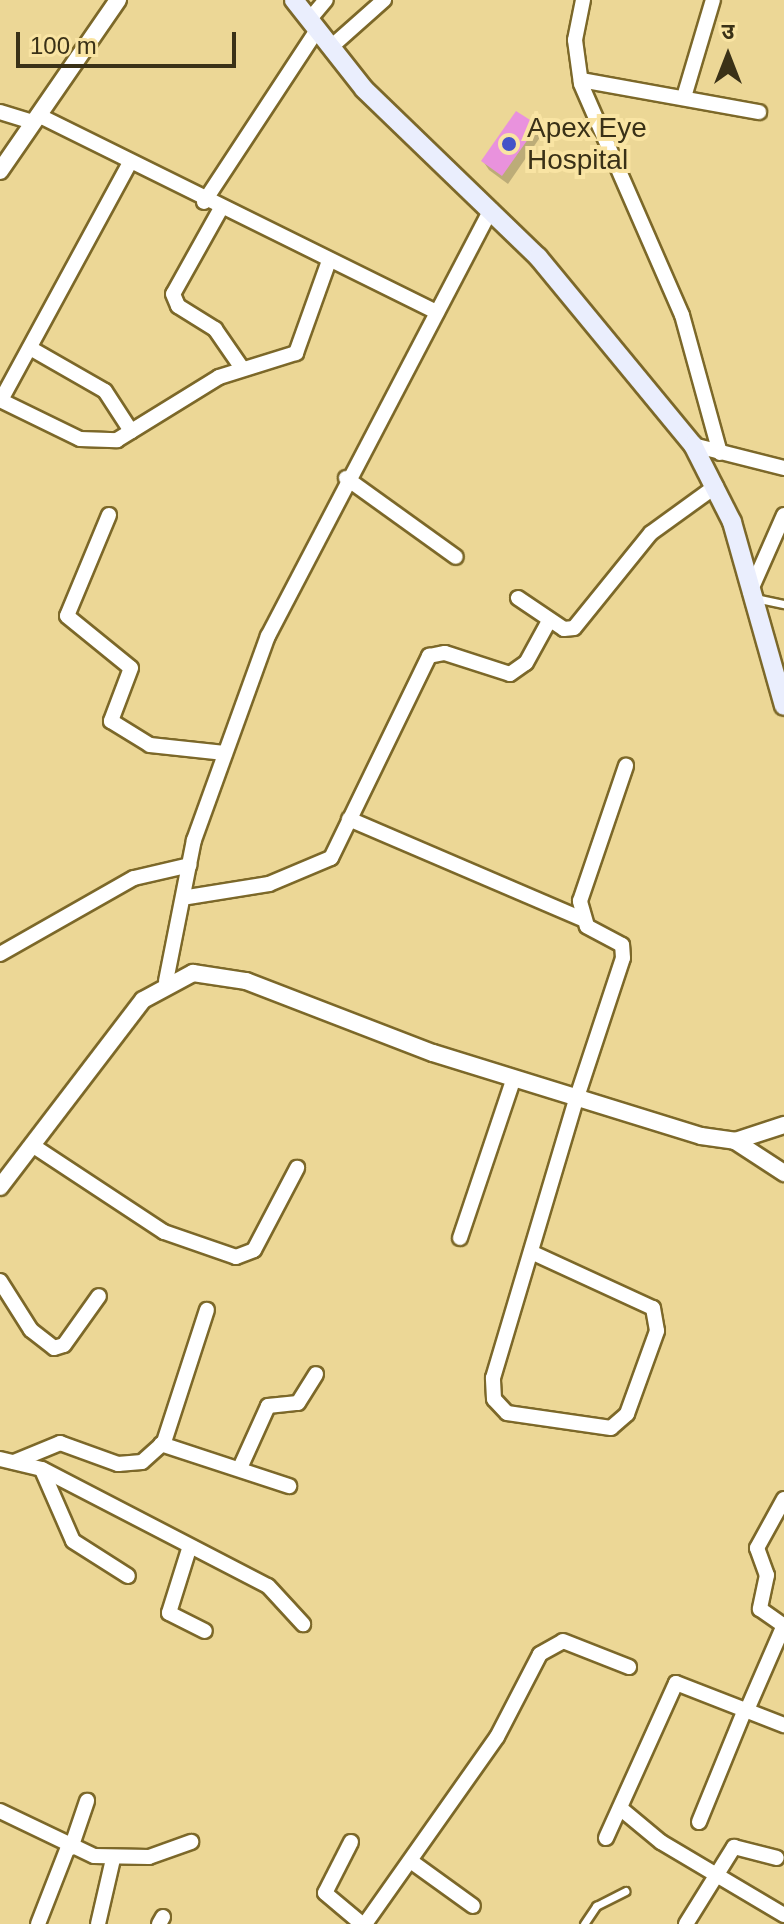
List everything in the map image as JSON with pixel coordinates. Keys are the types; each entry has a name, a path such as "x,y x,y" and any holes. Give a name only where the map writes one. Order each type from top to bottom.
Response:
{"main road":[{"path":"294,0 364,89 491,210 693,445 716,486 784,706"}],"street":[{"path":"0,171 118,0"},
{"path":"204,202 326,0"},
{"path":"331,47 384,0"},
{"path":"583,0 575,40 581,80 682,315 720,453"},
{"path":"684,97 713,0"},
{"path":"581,80 759,112"},
{"path":"0,112 35,119 437,312"},
{"path":"129,164 1,400 80,439 107,442 242,368 296,353 329,261"},
{"path":"220,210 173,294 178,306 215,329 242,368"},
{"path":"166,981 188,897 190,865 225,753 268,636 346,478 491,210"},
{"path":"30,348 105,391 131,431"},
{"path":"693,445 784,468"},
{"path":"346,478 456,557"},
{"path":"518,598 564,629 580,623 651,533 716,486"},
{"path":"109,515 67,616 131,668 111,721 150,745 225,753"},
{"path":"750,595 784,515"},
{"path":"188,897 269,884 319,864 338,850 349,819 429,656 445,653 510,674 526,663 549,621"},
{"path":"582,919 583,888 626,766"},
{"path":"349,819 582,919 624,950 577,1097 493,1378 494,1399 507,1413 611,1428 627,1414 657,1331 653,1308 531,1252"},
{"path":"0,954 134,878 190,865"},
{"path":"0,1187 143,1000 166,981 193,973 246,981 514,1078 735,1141 784,1173"},
{"path":"460,1238 514,1078"},
{"path":"735,1141 784,1125"},
{"path":"32,1145 153,1226 236,1257 254,1250 297,1168"},
{"path":"2,1291 31,1330 54,1348 64,1345 99,1296"},
{"path":"7,1460 60,1443 135,1465 161,1444 207,1310"},
{"path":"240,1468 268,1406 298,1403 316,1374"},
{"path":"161,1444 289,1486"},
{"path":"7,1460 42,1469 189,1549 268,1586 303,1624"},
{"path":"42,1469 73,1541 128,1576"},
{"path":"699,1822 784,1626 760,1609 767,1575 757,1548 784,1499"},
{"path":"189,1549 169,1613 205,1631"},
{"path":"351,1842 325,1886 355,1922 412,1862 548,1646 575,1643 629,1667"},
{"path":"606,1838 676,1683 784,1725"},
{"path":"38,1924 87,1801"},
{"path":"620,1808 714,1876 784,1915"},
{"path":"0,1811 70,1848 113,1859 149,1857 191,1842"},
{"path":"686,1924 734,1847 777,1858"},
{"path":"98,1924 113,1859"},
{"path":"412,1862 473,1906"}],"lane":[{"path":"750,595 784,604"},
{"path":"584,1924 596,1906 625,1891"}],"building":[{"path":"516,111 538,125 502,176 481,161"}],"place":[{"name":"Apex Eye Hospital","path":"509,144"}]}
